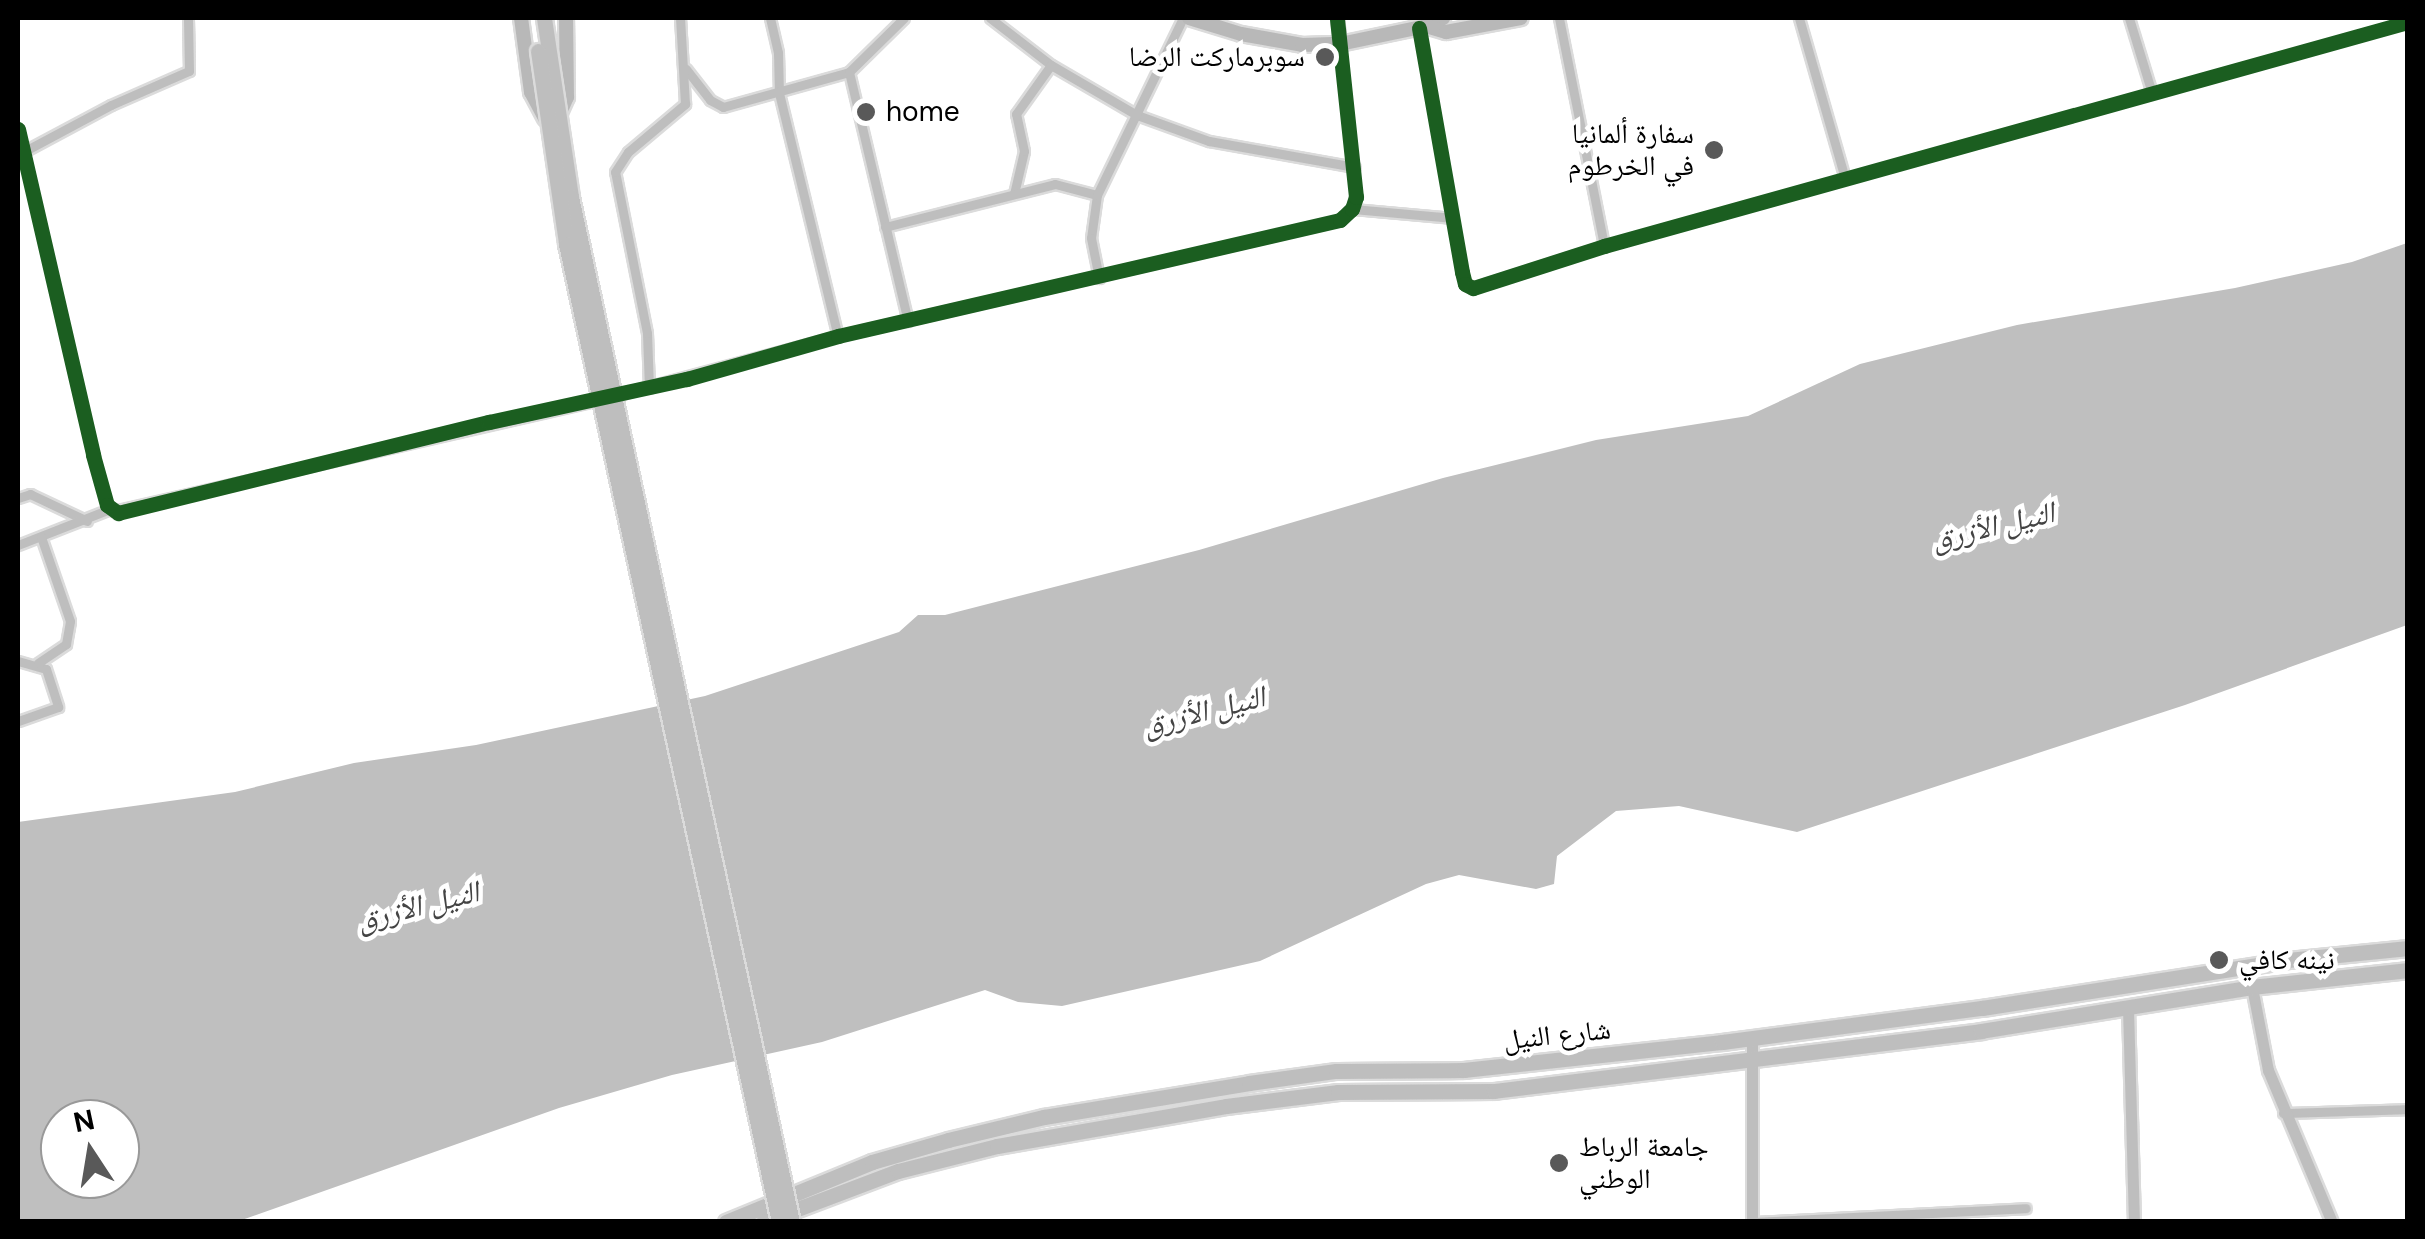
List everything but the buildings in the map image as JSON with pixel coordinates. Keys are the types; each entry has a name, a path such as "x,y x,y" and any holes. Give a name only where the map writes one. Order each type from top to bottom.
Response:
{"main road":[{"path":"522,18 530,92 552,117"},
{"path":"535,18 603,422 780,1222"},
{"path":"544,18 552,117 792,1222"},
{"path":"552,117 567,97 566,18"},
{"path":"1186,18 1262,39 1340,44 1445,22 1521,18"},
{"name":"شارع النيل","path":"726,1222 872,1162 1044,1117 1323,1072 1464,1070 1752,1038 1982,1008 2288,960 2408,948"},
{"name":"شارع النيل","path":"763,1222 898,1171 997,1146 1226,1106 1338,1092 1494,1091 2128,1008 2252,987 2408,970"},
{"path":"814,1222 818,1202"}],"street":[{"path":"22,152 111,105 190,71 188,18"},
{"path":"649,388 647,333 615,172 628,152 686,104 680,18"},
{"path":"770,18 778,53 779,93 838,336"},
{"path":"686,70 710,100 723,107 849,72 904,18"},
{"path":"990,18 1051,66 1137,115 1209,141 1355,166"},
{"path":"1099,278 1091,238 1097,194 1186,18"},
{"path":"1338,18 1355,166 1352,209"},
{"path":"1559,18 1604,246"},
{"path":"1799,18 1845,178"},
{"path":"2129,18 2152,93"},
{"path":"1422,27 1465,284 1474,288 1604,246 2408,22"},
{"path":"1014,194 1024,151 1016,114 1051,66"},
{"path":"849,72 908,321"},
{"path":"18,129 93,455 110,510"},
{"path":"885,228 1055,184 1097,194"},
{"path":"622,394 838,336 1320,226 1352,209 1452,218"},
{"path":"18,545 110,510 118,513 357,453 590,402"},
{"path":"18,498 30,494 87,520"},
{"path":"38,663 66,644 70,621 40,537"},
{"path":"18,660 38,663 46,669 58,707 18,721"},
{"path":"2252,987 2268,1070 2332,1222"},
{"path":"2128,1008 2134,1222"},
{"path":"1752,1038 1753,1222 2026,1208"},
{"path":"2283,1113 2408,1109"}],"water":[{"name":"النيل الأزرق","path":"2407,243 2407,625 2185,705 1797,832 1679,806 1616,811 1557,856 1554,884 1536,889 1459,875 1426,884 1260,961 1062,1006 1018,1002 985,990 822,1042 672,1075 559,1108 239,1221 18,1222 18,822 235,792 354,763 476,745 705,696 899,632 918,615 945,615 1199,550 1443,478 1596,440 1748,416 1860,364 2017,325 2235,288 2352,262"}],"cycle path":[{"path":"18,129 93,455 107,505 118,513 489,422 687,379 838,336 1340,220 1352,209 1356,197 1337,18"},
{"path":"1419,28 1462,272 1465,284 1473,288 1604,246 2408,22"}],"place":[{"name":"سوبرماركت الرضا","path":"1325,57"},
{"name":"home","path":"866,112"},
{"name":"سفارة ألمانيا في الخرطوم","path":"1714,150"},
{"name":"نينه كافي","path":"2219,960"},
{"name":"جامعة الرباط الوطني","path":"1559,1163"}]}
